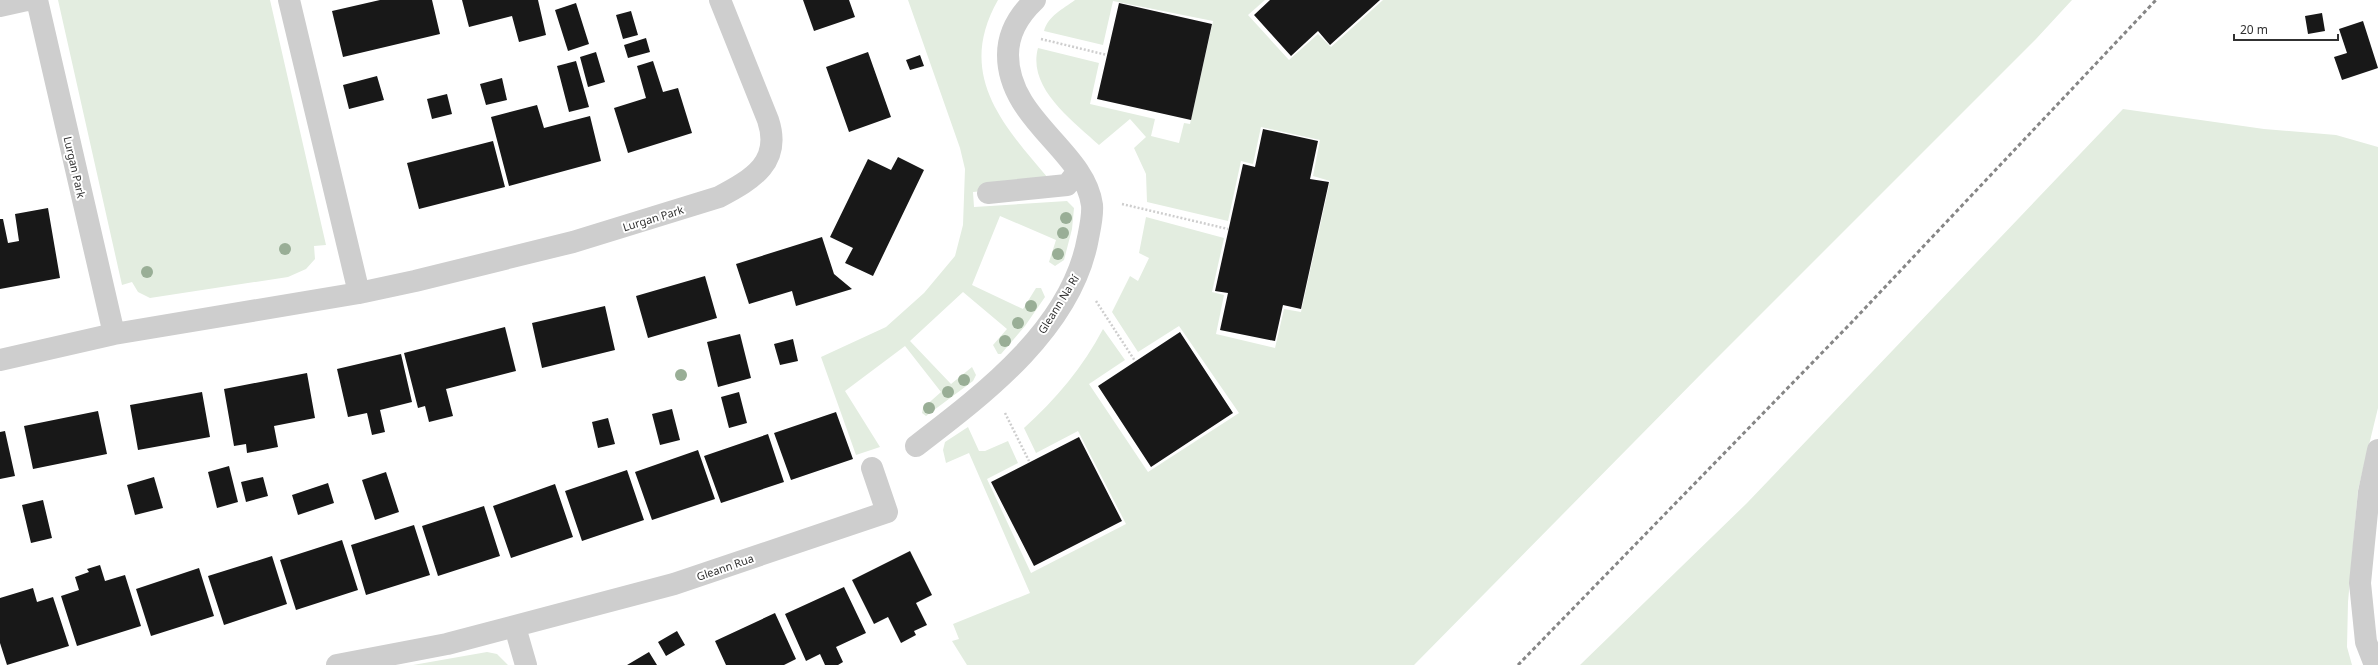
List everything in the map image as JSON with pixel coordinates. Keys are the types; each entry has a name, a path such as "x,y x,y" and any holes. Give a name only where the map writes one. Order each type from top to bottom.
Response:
{"street":[{"path":"0,6 27,0"},
{"name":"Lurgan Park","path":"37,0 114,334"},
{"path":"289,0 359,293"},
{"name":"Lurgan Park","path":"0,360 114,334 359,293 493,262 646,220 719,197 739,186 754,175 771,154 773,136 720,0"},
{"name":"Gleann Na Rí","path":"916,446 992,386 1015,365 1057,311 1078,273 1086,248 1092,206 1090,196 1078,172 1043,130 1013,86 1008,69 1011,32 1019,18 1035,0"},
{"path":"988,193 1067,184 1078,172"},
{"path":"2375,665 2366,642 2360,583 2369,492 2378,450"},
{"name":"Gleann Rua","path":"337,665 447,644 674,584 887,512 872,468"},
{"path":"515,627 526,665"}],"path":[{"path":"1011,32 1107,55"},
{"path":"1090,196 1228,229"},
{"path":"1078,273 1135,361"},
{"path":"992,386 1029,462"}],"shaded area":[{"path":"58,0 270,0 326,245 314,246 315,259 306,269 288,277 150,298 138,292 132,282 122,285"},
{"path":"908,0 998,0 986,27 982,51 983,75 990,96 1001,117 1015,138 1048,178 1042,185 973,192 974,207 1067,201 1074,208 1072,229 1064,260 1055,266 1049,262 1056,240 1000,216 972,285 1023,309 1036,288 1041,288 1045,297 1025,326 1001,354 998,354 993,345 1007,329 963,292 910,341 951,384 972,367 976,375 973,381 926,416 922,413 923,408 941,392 905,346 845,391 880,447 856,455 821,357 886,327 924,293 955,256 963,225 965,169 960,148"},
{"path":"1075,0 1265,0 1248,15 1289,60 1318,34 1331,47 1383,0 2072,0 2036,39 1707,368 1414,665 967,665 952,641 959,639 953,624 1030,593 969,453 946,463 943,450 945,442 968,427 979,451 985,451 1008,441 1018,463 987,479 1031,573 1126,524 1078,431 1036,453 1024,428 1047,406 1068,382 1087,356 1103,329 1125,360 1089,384 1148,472 1239,413 1179,326 1138,352 1112,312 1130,276 1138,281 1149,258 1139,253 1146,217 1224,238 1212,292 1224,295 1216,334 1275,348 1284,309 1301,312 1330,181 1313,176 1320,140 1261,127 1253,164 1241,161 1228,221 1147,202 1146,174 1134,148 1146,137 1130,119 1099,145 1065,114 1046,90 1039,77 1036,63 1038,48 1099,63 1090,104 1155,119 1151,136 1179,143 1184,123 1190,124 1213,21 1113,1 1103,45 1044,31 1052,17"},
{"path":"2123,109 2264,129 2336,135 2378,147 2378,408 2358,490 2348,602 2347,647 2352,665 1580,665 1747,503"},
{"path":"487,652 497,654 508,665 413,665"}],"building":[{"path":"380,0 432,0 440,34 343,57 332,11"},
{"path":"462,0 538,0 546,35 519,42 512,16 469,27"},
{"path":"803,0 849,0 855,17 814,31"},
{"path":"1270,0 1380,0 1330,45 1318,31 1291,56 1254,15"},
{"path":"576,3 589,44 568,51 555,10"},
{"path":"1119,3 1212,24 1191,120 1097,99"},
{"path":"631,11 638,35 623,39 616,15"},
{"path":"2322,13 2325,31 2308,34 2305,16"},
{"path":"2363,21 2378,68 2342,80 2334,57 2347,53 2339,29"},
{"path":"646,38 650,52 628,58 624,45"},
{"path":"596,52 605,82 588,87 580,57"},
{"path":"868,52 891,117 849,132 826,67"},
{"path":"920,55 924,66 910,70 906,60"},
{"path":"576,61 589,107 569,112 557,66"},
{"path":"653,61 663,92 678,88 692,133 628,153 614,108 646,98 637,66"},
{"path":"377,76 384,100 349,109 343,85"},
{"path":"502,78 507,100 486,105 480,84"},
{"path":"447,94 452,114 432,119 427,99"},
{"path":"537,105 544,128 590,116 601,161 509,186 491,117"},
{"path":"1263,129 1318,141 1310,179 1329,182 1301,309 1283,305 1275,341 1220,330 1228,293 1215,291 1243,164 1255,167"},
{"path":"493,141 505,187 419,209 407,163"},
{"path":"898,157 924,170 873,276 845,263 853,248 830,237 868,159 891,170"},
{"path":"48,208 60,278 0,289 0,219 3,219 8,243 19,241 15,214"},
{"path":"822,237 834,274 852,289 796,306 792,291 749,304 736,264"},
{"path":"705,276 717,318 648,338 636,296"},
{"path":"605,306 615,350 542,368 532,323"},
{"path":"505,327 516,371 446,389 453,416 429,422 425,406 418,408 404,353"},
{"path":"1180,332 1233,413 1151,467 1098,386"},
{"path":"740,334 751,378 718,387 707,342"},
{"path":"793,339 798,361 780,365 774,344"},
{"path":"401,354 412,402 380,410 385,432 372,435 367,413 348,417 337,369"},
{"path":"307,373 315,418 274,426 278,447 247,453 246,444 234,446 224,389"},
{"path":"202,392 210,437 138,450 130,405"},
{"path":"739,392 747,423 729,428 721,397"},
{"path":"672,409 680,440 660,445 652,414"},
{"path":"98,411 107,454 33,469 24,426"},
{"path":"836,412 853,459 791,480 774,433"},
{"path":"608,418 615,444 598,448 592,422"},
{"path":"5,431 15,476 0,479 0,432"},
{"path":"768,434 784,482 721,503 704,456"},
{"path":"1079,437 1122,521 1034,566 991,482"},
{"path":"698,450 715,499 652,520 635,472"},
{"path":"229,466 238,502 217,508 208,472"},
{"path":"627,470 644,520 582,541 565,491"},
{"path":"386,472 399,512 375,520 362,480"},
{"path":"154,477 163,508 135,515 127,485"},
{"path":"263,477 268,496 246,502 241,482"},
{"path":"328,483 334,503 298,515 292,495"},
{"path":"555,484 573,537 511,558 493,506"},
{"path":"43,500 52,538 31,543 22,505"},
{"path":"484,506 500,556 438,576 422,526"},
{"path":"414,525 430,575 366,595 351,545"},
{"path":"342,540 358,590 296,610 280,560"},
{"path":"910,551 932,595 916,603 927,625 914,631 916,635 901,643 888,617 874,624 852,580"},
{"path":"272,556 287,604 224,625 208,576"},
{"path":"100,565 105,581 125,575 141,626 77,646 61,596 79,590 75,577 89,572 87,569"},
{"path":"199,568 214,616 151,636 136,589"},
{"path":"844,587 866,633 836,647 843,662 838,665 825,665 820,654 806,661 785,614"},
{"path":"33,588 37,602 53,597 69,646 7,665 0,643 0,598"},
{"path":"775,613 796,659 784,665 726,665 715,641"},
{"path":"677,631 685,645 666,656 658,642"},
{"path":"649,652 657,665 627,665"}],"railway":[{"path":"1518,665 1852,322 2156,0"}]}
